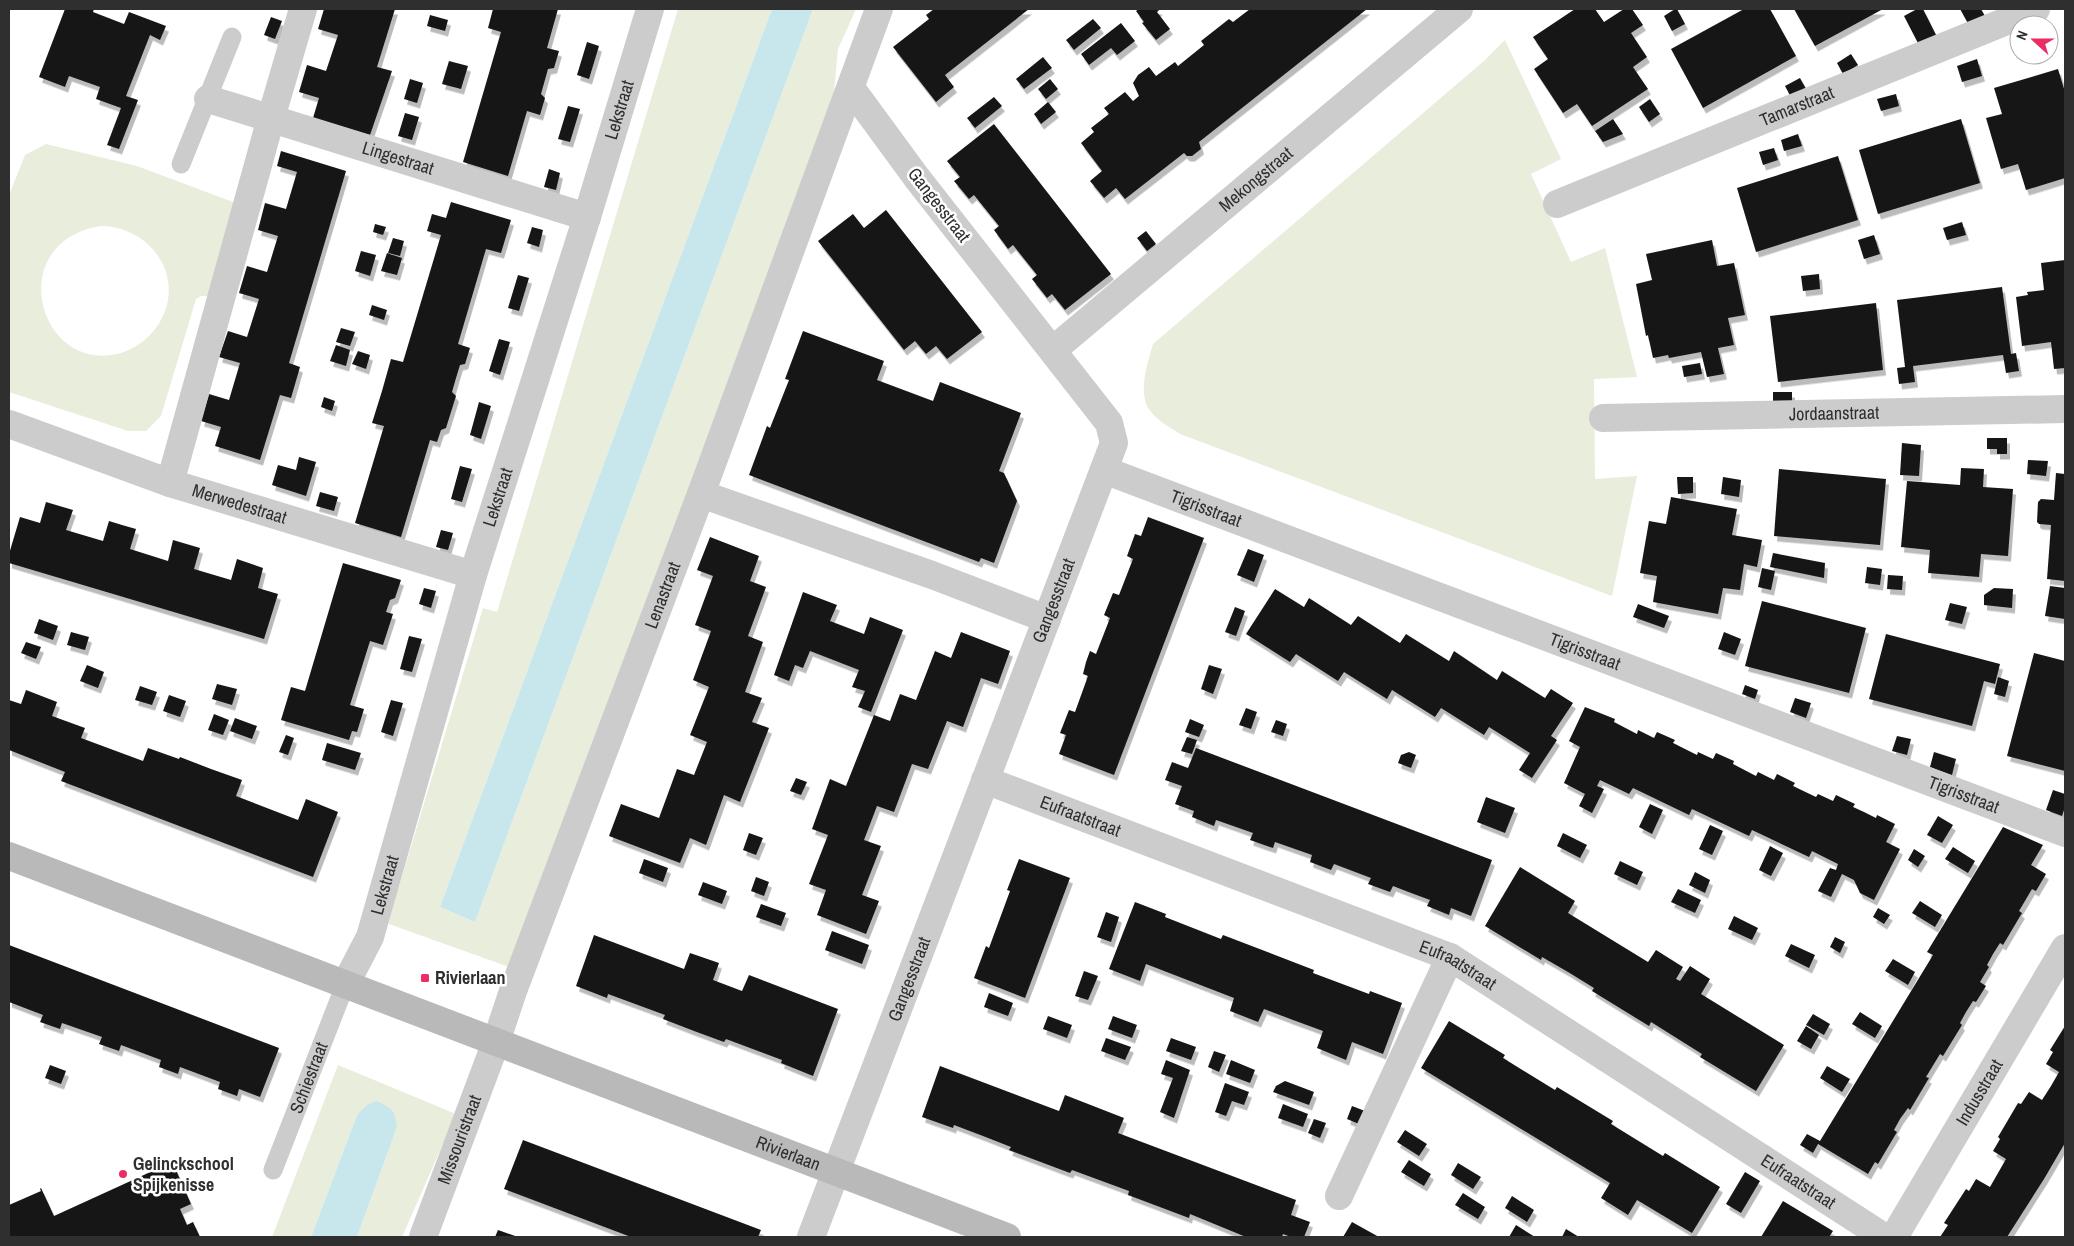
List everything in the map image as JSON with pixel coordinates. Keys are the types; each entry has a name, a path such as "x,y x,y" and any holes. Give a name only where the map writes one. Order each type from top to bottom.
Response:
{"street":[{"path":"170,483 303,9"},
{"name":"Lekstraat","path":"345,985 370,937 472,575 587,217 650,9"},
{"path":"879,9 701,494 923,572 1047,619"},
{"name":"Mekongstraat","path":"1053,350 1459,9"},
{"name":"Tamarstraat","path":"1557,204 2036,9"},
{"name":"Gangesstraat","path":"811,1237 1114,443 1109,423 917,178 851,88"},
{"name":"Lingestraat","path":"208,98 587,217"},
{"name":"Jordaanstraat","path":"1603,418 2065,409"},
{"name":"Merwedestraat","path":"9,424 170,483 472,575"},
{"name":"Tigrisstraat","path":"1104,470 2065,833"},
{"name":"Lenastraat","path":"496,1042 513,991 701,494"},
{"name":"Eufraatstraat","path":"985,780 1450,957 1884,1237"},
{"name":"Rivierlaan","path":"9,856 1007,1237"},
{"name":"Indusstraat","path":"1894,1237 2065,948"},
{"path":"1339,1196 1450,957"},
{"name":"Missouristraat","path":"423,1237 496,1042"}],"lane":[{"path":"181,164 232,37"},
{"name":"Schiestraat","path":"272,1170 345,985"}],"green space":[{"path":"678,9 772,9 440,907 475,922 813,9 856,9 838,49 833,104 700,469 509,967 389,924 390,916 483,608 497,612"},
{"path":"1505,40 1561,159 1531,174 1571,262 1605,248 1637,377 1594,379 1595,479 1637,476 1612,596 1180,434 1153,414 1147,406 1145,399 1145,375 1153,344 1485,60"},
{"path":"46,144 137,166 241,205 213,296 201,296 196,299 161,416 146,431 128,431 9,392 9,195 25,155","holes":["101,226 117,228 131,233 144,241 155,252 163,265 168,279 169,295 162,318 143,341 124,352 95,355 71,346 53,329 43,306 42,280 50,256 70,237"]},
{"path":"338,1065 456,1114 402,1237 357,1237 397,1127 357,1115 311,1237 272,1237"}],"water":[{"path":"772,9 813,9 475,922 440,907"},
{"path":"377,1101 392,1111 397,1127 357,1237 311,1237 357,1115 367,1105"}],"building":[{"path":"65,9 94,9 93,12 124,24 129,12 166,26 160,40 150,35 126,96 138,100 119,149 107,145 121,108 96,99 100,87 69,76 65,87 39,77"},
{"path":"324,9 395,9 377,67 392,71 370,135 313,118 319,98 299,92 307,65 326,71 338,35 318,29"},
{"path":"493,9 558,9 547,48 559,51 554,68 548,69 541,94 545,98 540,115 527,111 508,176 463,162 501,32 488,28"},
{"path":"934,9 1029,9 945,75 954,87 936,102 893,47 929,19 926,15"},
{"path":"1139,9 1160,9 1157,12 1170,29 1156,40 1142,23 1144,22 1136,11"},
{"path":"1250,9 1367,9 1199,142 1201,149 1192,156 1187,156 1184,153 1125,199 1116,188 1104,198 1090,181 1102,171 1081,143 1094,132 1091,128 1109,114 1104,108 1125,92 1133,101 1139,96 1133,83 1138,75 1149,67 1156,76 1175,62 1178,66 1204,45 1201,41 1229,19 1233,22"},
{"path":"1575,9 1595,9 1604,22 1624,9 1632,9 1643,25 1631,33 1647,57 1633,67 1648,89 1592,126 1577,104 1563,113 1534,69 1548,59 1533,37"},
{"path":"1677,9 1685,24 1672,31 1664,16"},
{"path":"1744,9 1770,9 1796,56 1703,108 1671,49"},
{"path":"1794,9 1883,9 1815,46"},
{"path":"1917,9 1923,9 1936,35 1919,45 1904,16"},
{"path":"1960,9 1981,9 1985,16 1969,25"},
{"path":"430,15 448,20 445,31 427,26"},
{"path":"271,17 282,21 275,39 264,35"},
{"path":"1093,19 1101,28 1074,50 1066,40"},
{"path":"1121,23 1135,41 1117,55 1111,48 1089,65 1081,54"},
{"path":"587,42 599,46 589,79 577,75"},
{"path":"1851,54 1858,65 1843,74 1837,63"},
{"path":"1043,57 1052,68 1024,89 1016,79"},
{"path":"1977,59 1982,76 1962,82 1957,66"},
{"path":"449,61 468,66 461,89 442,84"},
{"path":"2058,69 2065,92 2065,178 2026,190 2018,164 2001,169 1986,118 2002,114 1994,88"},
{"path":"1800,78 1809,94 1793,101 1785,86"},
{"path":"410,79 423,83 417,103 404,99"},
{"path":"1050,79 1058,89 1046,99 1038,89"},
{"path":"1896,94 1899,106 1881,111 1877,99"},
{"path":"994,97 1002,106 975,128 967,118"},
{"path":"1650,99 1660,114 1649,122 1639,107"},
{"path":"1048,102 1056,112 1041,124 1034,114"},
{"path":"568,106 580,109 570,142 558,139"},
{"path":"405,113 419,117 412,140 398,136"},
{"path":"1613,119 1623,134 1603,142 1595,131"},
{"path":"1961,119 1980,183 1878,214 1859,150"},
{"path":"994,124 1111,274 1065,310 1052,294 1047,298 1032,279 1037,275 1013,245 1008,249 994,230 999,226 974,195 969,199 954,181 960,177 947,161"},
{"path":"1798,134 1802,146 1784,151 1781,140"},
{"path":"1774,148 1778,160 1763,165 1759,152"},
{"path":"281,151 346,171 289,363 300,367 291,398 280,395 260,460 215,446 221,427 201,421 209,394 229,400 240,363 219,357 228,331 247,337 259,299 239,293 247,266 267,272 278,236 258,230 265,203 286,209 297,172 277,166"},
{"path":"1838,156 1858,220 1756,252 1737,188"},
{"path":"549,169 560,173 556,190 544,187"},
{"path":"451,202 511,220 501,253 486,249 458,344 470,348 465,364 460,365 456,378 452,392 456,396 446,428 441,430 437,442 430,440 401,537 355,523 384,426 372,423 391,359 403,362 441,235 427,231 432,214 446,218"},
{"path":"886,210 982,332 947,359 936,346 926,354 915,341 904,350 818,241 853,214 864,228"},
{"path":"1962,222 1966,235 1947,240 1943,228"},
{"path":"375,224 386,227 383,235 373,232"},
{"path":"532,227 543,230 539,247 527,243"},
{"path":"1146,231 1156,244 1147,251 1137,238"},
{"path":"1874,235 1880,254 1864,259 1858,240"},
{"path":"393,238 404,241 400,256 388,253"},
{"path":"1712,240 1717,266 1734,263 1745,315 1728,318 1734,345 1718,348 1724,374 1707,377 1701,352 1669,358 1668,355 1653,358 1648,335 1646,336 1636,284 1652,280 1646,254"},
{"path":"361,251 376,255 370,276 355,271"},
{"path":"387,253 402,258 397,275 381,271"},
{"path":"2065,260 2065,368 2054,369 2051,342 2022,346 2016,297 2028,295 2027,292 2044,290 2041,263"},
{"path":"1819,274 1820,289 1803,291 1801,276"},
{"path":"518,275 529,278 519,311 508,308"},
{"path":"2002,287 2011,354 2016,353 2019,371 2006,373 2003,355 1913,366 1915,382 1899,384 1897,368 1905,367 1897,300"},
{"path":"1876,303 1883,370 1778,382 1770,316"},
{"path":"372,305 387,310 384,320 369,315"},
{"path":"341,328 355,332 350,346 336,342"},
{"path":"803,331 884,361 877,380 933,401 940,382 1021,413 999,471 1004,473 1017,501 994,563 981,558 979,562 749,475 767,426 770,428 789,380 785,379"},
{"path":"499,339 510,342 500,375 489,371"},
{"path":"336,345 350,350 346,366 330,361"},
{"path":"358,351 370,355 366,369 352,364"},
{"path":"1700,363 1702,374 1684,377 1682,366"},
{"path":"1773,392 1792,392 1792,411 1773,411"},
{"path":"324,397 335,401 332,411 321,407"},
{"path":"479,402 491,406 481,439 470,435"},
{"path":"1987,438 2007,438 2007,454 1997,454 1997,449 1987,449"},
{"path":"1902,443 1921,445 1919,476 1900,475"},
{"path":"299,457 316,462 306,496 272,485 278,465 296,470"},
{"path":"2028,460 2048,461 2046,476 2027,474"},
{"path":"460,466 472,469 462,502 451,499"},
{"path":"1961,468 1984,469 1983,487 2013,489 2008,556 1981,554 1979,577 1928,573 1930,550 1901,547 1907,481 1960,485"},
{"path":"1779,469 1886,479 1880,545 1774,536"},
{"path":"2056,473 2065,474 2065,581 2047,579 2051,525 2039,524 2037,522 2038,502 2041,499 2054,500"},
{"path":"1677,477 1693,477 1693,493 1678,494"},
{"path":"1723,477 1741,480 1739,497 1721,494"},
{"path":"320,492 338,497 334,511 316,506"},
{"path":"1671,497 1737,509 1732,535 1762,540 1757,567 1744,564 1740,590 1723,588 1718,614 1653,602 1657,576 1640,573 1649,521 1666,524"},
{"path":"46,502 73,510 66,530 103,541 109,521 136,529 130,549 168,561 173,540 200,548 194,569 231,580 237,559 263,568 258,588 278,594 264,639 9,563 9,554 20,517 40,523"},
{"path":"1148,517 1204,538 1114,775 1059,754 1066,735 1060,733 1069,710 1075,712 1088,676 1083,674 1090,651 1096,654 1110,618 1104,615 1113,593 1119,595 1133,559 1127,556 1135,534 1141,536"},
{"path":"441,530 453,533 448,550 436,547"},
{"path":"710,537 759,556 750,581 766,587 748,636 763,642 745,692 762,698 752,722 769,728 740,802 724,795 706,845 690,838 680,863 609,836 621,804 659,818 677,769 694,775 707,742 690,735 709,687 693,680 711,631 695,625 713,576 697,570"},
{"path":"1248,549 1264,555 1254,582 1237,575"},
{"path":"1773,553 1825,563 1824,578 1770,567"},
{"path":"343,563 401,580 395,598 390,600 386,612 393,614 383,645 370,641 350,705 364,709 357,732 352,731 349,740 281,720 291,687 305,691"},
{"path":"1867,567 1882,569 1880,585 1865,583"},
{"path":"1762,568 1775,571 1771,590 1758,587"},
{"path":"1888,575 1903,576 1902,590 1887,589"},
{"path":"2050,586 2065,588 2065,619 2045,616"},
{"path":"424,588 436,591 431,608 419,604"},
{"path":"1994,588 2013,589 2012,608 1984,605 1984,595"},
{"path":"1275,589 1304,607 1309,598 1351,625 1358,616 1400,643 1406,634 1449,661 1454,651 1497,680 1502,671 1545,698 1551,689 1573,703 1551,736 1557,740 1532,778 1519,770 1530,753 1489,727 1484,735 1441,708 1435,717 1392,690 1387,699 1344,672 1338,681 1296,654 1290,662 1246,634"},
{"path":"803,592 837,605 830,621 864,634 870,617 903,630 871,712 858,707 865,691 852,687 859,670 810,651 803,668 795,665 789,681 774,675"},
{"path":"1762,601 1866,628 1849,693 1745,666"},
{"path":"1950,603 1967,607 1962,624 1945,620"},
{"path":"1638,604 1669,616 1664,628 1633,617"},
{"path":"1235,607 1245,611 1236,636 1225,632"},
{"path":"39,619 58,626 53,640 34,633"},
{"path":"71,632 89,637 85,650 67,645"},
{"path":"961,632 1010,651 998,684 981,678 963,727 947,721 928,769 912,764 894,812 877,806 864,840 881,846 862,895 879,901 866,934 817,915 826,890 809,884 828,835 812,829 830,779 846,786 874,715 890,721 900,694 916,700 935,651 951,658"},
{"path":"1724,632 1741,639 1735,655 1718,649"},
{"path":"1886,634 2000,664 1995,684 1984,681 1972,726 1869,699"},
{"path":"409,636 422,639 412,672 400,669"},
{"path":"26,642 41,647 36,659 21,653"},
{"path":"2034,653 2065,661 2065,771 2007,756"},
{"path":"87,665 104,672 98,688 80,681"},
{"path":"1209,665 1222,669 1213,694 1201,689"},
{"path":"1998,677 2009,681 2005,697 1994,694"},
{"path":"217,684 237,689 232,705 212,699"},
{"path":"1745,685 1758,690 1755,699 1742,694"},
{"path":"140,686 157,692 152,705 135,700"},
{"path":"26,690 57,702 52,716 85,728 81,738 143,761 148,748 179,759 180,757 242,780 236,796 298,820 306,799 338,812 313,877 61,781 65,772 9,750 9,700 21,704"},
{"path":"169,695 186,701 180,717 163,711"},
{"path":"1795,698 1811,703 1806,718 1790,712"},
{"path":"391,700 403,703 393,736 381,732"},
{"path":"1585,707 1615,719 1614,722 1637,734 1638,730 1654,738 1657,732 1675,740 1673,743 1697,755 1698,752 1713,759 1716,753 1734,761 1733,764 1756,776 1758,772 1774,780 1777,774 1795,783 1793,786 1816,797 1818,794 1833,801 1836,795 1855,804 1853,807 1876,818 1877,815 1895,824 1886,842 1900,849 1874,900 1860,893 1854,880 1842,874 1831,897 1818,891 1830,868 1836,870 1838,864 1812,851 1809,857 1752,830 1749,836 1692,809 1689,815 1633,788 1629,794 1600,780 1597,786 1604,789 1592,813 1579,806 1585,794 1564,783 1580,747 1569,741"},
{"path":"1246,708 1257,712 1251,729 1239,725"},
{"path":"214,714 229,720 223,735 208,730"},
{"path":"235,718 257,726 252,739 230,731"},
{"path":"1190,719 1204,725 1199,737 1185,732"},
{"path":"1276,720 1287,724 1283,736 1271,732"},
{"path":"286,735 294,738 288,755 279,752"},
{"path":"1897,736 1911,739 1907,755 1892,751"},
{"path":"1187,737 1197,740 1192,754 1181,751"},
{"path":"327,743 361,753 355,770 322,760"},
{"path":"1196,748 1492,860 1471,916 1451,908 1449,915 1427,906 1430,900 1393,886 1390,892 1368,884 1371,878 1334,864 1331,870 1310,862 1312,855 1275,842 1273,848 1250,840 1253,833 1216,820 1214,826 1192,817 1194,811 1175,804 1182,786 1165,780 1172,762 1188,768"},
{"path":"1409,752 1416,755 1411,768 1398,763 1401,755"},
{"path":"1934,752 1956,759 1952,775 1930,767"},
{"path":"796,778 807,782 801,795 790,791"},
{"path":"2053,790 2065,794 2065,807 2062,816 2046,810"},
{"path":"1486,797 1515,808 1505,833 1477,822"},
{"path":"1650,804 1663,810 1652,834 1639,827"},
{"path":"1938,816 1953,825 1942,843 1927,835"},
{"path":"1710,825 1723,831 1712,855 1699,849"},
{"path":"2003,827 2043,845 2031,865 2046,874 2036,891 2032,889 2019,911 2022,913 2003,945 2000,943 1987,965 1989,967 1980,982 1986,986 1976,1002 1973,1001 1966,1012 1960,1023 1962,1025 1943,1056 1940,1054 1926,1077 1929,1078 1910,1110 1908,1108 1900,1119 1894,1130 1897,1132 1878,1164 1875,1162 1868,1174 1818,1144 1813,1153 1800,1145 1807,1134 1820,1141 1933,955 1927,952"},
{"path":"749,833 763,838 756,855 743,850"},
{"path":"1563,833 1587,845 1580,858 1557,846"},
{"path":"1770,846 1783,853 1771,876 1759,870"},
{"path":"1953,847 1975,861 1968,873 1945,859"},
{"path":"1914,849 1925,856 1918,867 1908,860"},
{"path":"644,859 668,868 663,882 639,873"},
{"path":"1019,859 1070,878 1025,998 974,978 986,946 989,948 1010,891 1007,890"},
{"path":"1620,861 1643,872 1637,885 1614,874"},
{"path":"1520,867 1575,901 1568,913 1648,962 1656,950 1683,967 1676,979 1680,981 1690,966 1710,979 1701,994 1784,1045 1756,1091 1700,1057 1702,1054 1651,1022 1649,1026 1592,991 1594,988 1568,972 1542,957 1541,960 1485,926"},
{"path":"1695,872 1710,880 1705,893 1689,885"},
{"path":"756,877 769,882 764,896 751,891"},
{"path":"703,882 727,891 722,904 698,895"},
{"path":"1678,889 1701,900 1695,913 1671,902"},
{"path":"1920,901 1942,915 1935,927 1912,913"},
{"path":"1135,902 1166,914 1165,917 1221,939 1223,935 1314,970 1313,973 1369,994 1370,991 1402,1003 1383,1054 1352,1042 1346,1060 1317,1048 1323,1031 1264,1009 1258,1022 1230,1011 1234,998 1146,964 1140,981 1109,969"},
{"path":"761,904 786,913 781,926 756,917"},
{"path":"1878,908 1890,915 1884,924 1873,917"},
{"path":"1106,912 1119,917 1111,942 1097,937"},
{"path":"1734,916 1758,928 1752,940 1728,929"},
{"path":"832,931 869,945 862,964 825,950"},
{"path":"594,935 684,969 690,953 719,963 713,980 742,991 749,975 838,1009 813,1076 781,1063 782,1060 726,1039 724,1042 663,1019 665,1015 608,994 607,998 576,986"},
{"path":"1835,937 1845,942 1840,953 1830,947"},
{"path":"1791,944 1815,955 1809,968 1785,956"},
{"path":"9,945 279,1048 260,1097 239,1089 237,1096 218,1089 220,1082 180,1067 178,1074 159,1067 161,1060 121,1045 119,1051 99,1044 102,1037 62,1023 60,1029 40,1022 43,1015 9,1002"},
{"path":"1893,959 1915,972 1908,985 1885,971"},
{"path":"1084,971 1098,976 1088,1000 1075,996"},
{"path":"989,993 1013,1003 1008,1016 984,1007"},
{"path":"1860,1012 1882,1026 1875,1038 1852,1024"},
{"path":"1813,1014 1830,1024 1824,1035 1806,1025"},
{"path":"1048,1016 1072,1025 1067,1038 1043,1029"},
{"path":"1113,1016 1137,1025 1132,1038 1108,1029"},
{"path":"1449,1021 1505,1055 1503,1058 1555,1090 1557,1087 1613,1121 1611,1124 1663,1156 1665,1153 1720,1187 1692,1233 1637,1200 1628,1215 1601,1198 1610,1183 1421,1068"},
{"path":"1806,1026 1819,1035 1811,1049 1797,1041"},
{"path":"2065,1026 2065,1143 2044,1179 2007,1237 1940,1237 1948,1225 1944,1223 1966,1189 1969,1191 1976,1179 1990,1187 2006,1159 1993,1151 2000,1139 1998,1137 2018,1103 2021,1104 2029,1092 2042,1100 2051,1086 2059,1072 2046,1064 2053,1052 2050,1050"},
{"path":"1106,1038 1131,1047 1125,1060 1101,1051"},
{"path":"1171,1038 1196,1047 1191,1060 1166,1051"},
{"path":"1214,1051 1226,1055 1219,1072 1208,1067"},
{"path":"1166,1060 1190,1070 1174,1118 1160,1112 1173,1078 1161,1074"},
{"path":"1231,1060 1255,1070 1250,1083 1226,1074"},
{"path":"50,1065 66,1071 61,1084 45,1078"},
{"path":"940,1066 1059,1111 1065,1095 1124,1118 1118,1133 1296,1200 1291,1215 1310,1222 1304,1237 1291,1237 1283,1234 1282,1237 1246,1237 1190,1214 1189,1218 1128,1195 1129,1191 1072,1170 1070,1173 1009,1150 1011,1147 954,1125 953,1128 922,1117"},
{"path":"1827,1066 1850,1079 1842,1092 1820,1078"},
{"path":"1285,1081 1314,1092 1309,1105 1273,1092 1276,1086"},
{"path":"1225,1083 1249,1092 1244,1105 1232,1101 1226,1116 1215,1112"},
{"path":"1283,1104 1308,1114 1303,1127 1278,1118"},
{"path":"1352,1106 1365,1111 1359,1124 1347,1119"},
{"path":"1314,1119 1326,1123 1320,1138 1308,1133"},
{"path":"1405,1130 1427,1144 1419,1156 1397,1142"},
{"path":"523,1140 761,1230 758,1237 631,1237 504,1189"},
{"path":"171,1159 191,1204 180,1209 187,1225 193,1222 200,1237 9,1237 9,1205 41,1191 41,1188 54,1216 170,1163 169,1160"},
{"path":"1409,1160 1431,1174 1424,1186 1401,1172"},
{"path":"1458,1163 1481,1177 1473,1189 1451,1175"},
{"path":"1745,1172 1760,1181 1741,1213 1726,1204"},
{"path":"1463,1193 1485,1207 1478,1219 1455,1205"},
{"path":"1512,1196 1534,1210 1527,1222 1505,1208"},
{"path":"1783,1201 1833,1231 1829,1237 1761,1237"},
{"path":"1352,1222 1379,1237 1343,1237"},
{"path":"1516,1225 1527,1232 1535,1237 1509,1237"},
{"path":"1566,1229 1579,1237 1562,1237"},
{"path":"498,1230 518,1237 495,1237"}],"place":[{"name":"Rivierlaan","path":"425,978"},
{"name":"Gelinckschool Spijkenisse","path":"123,1174"}]}
